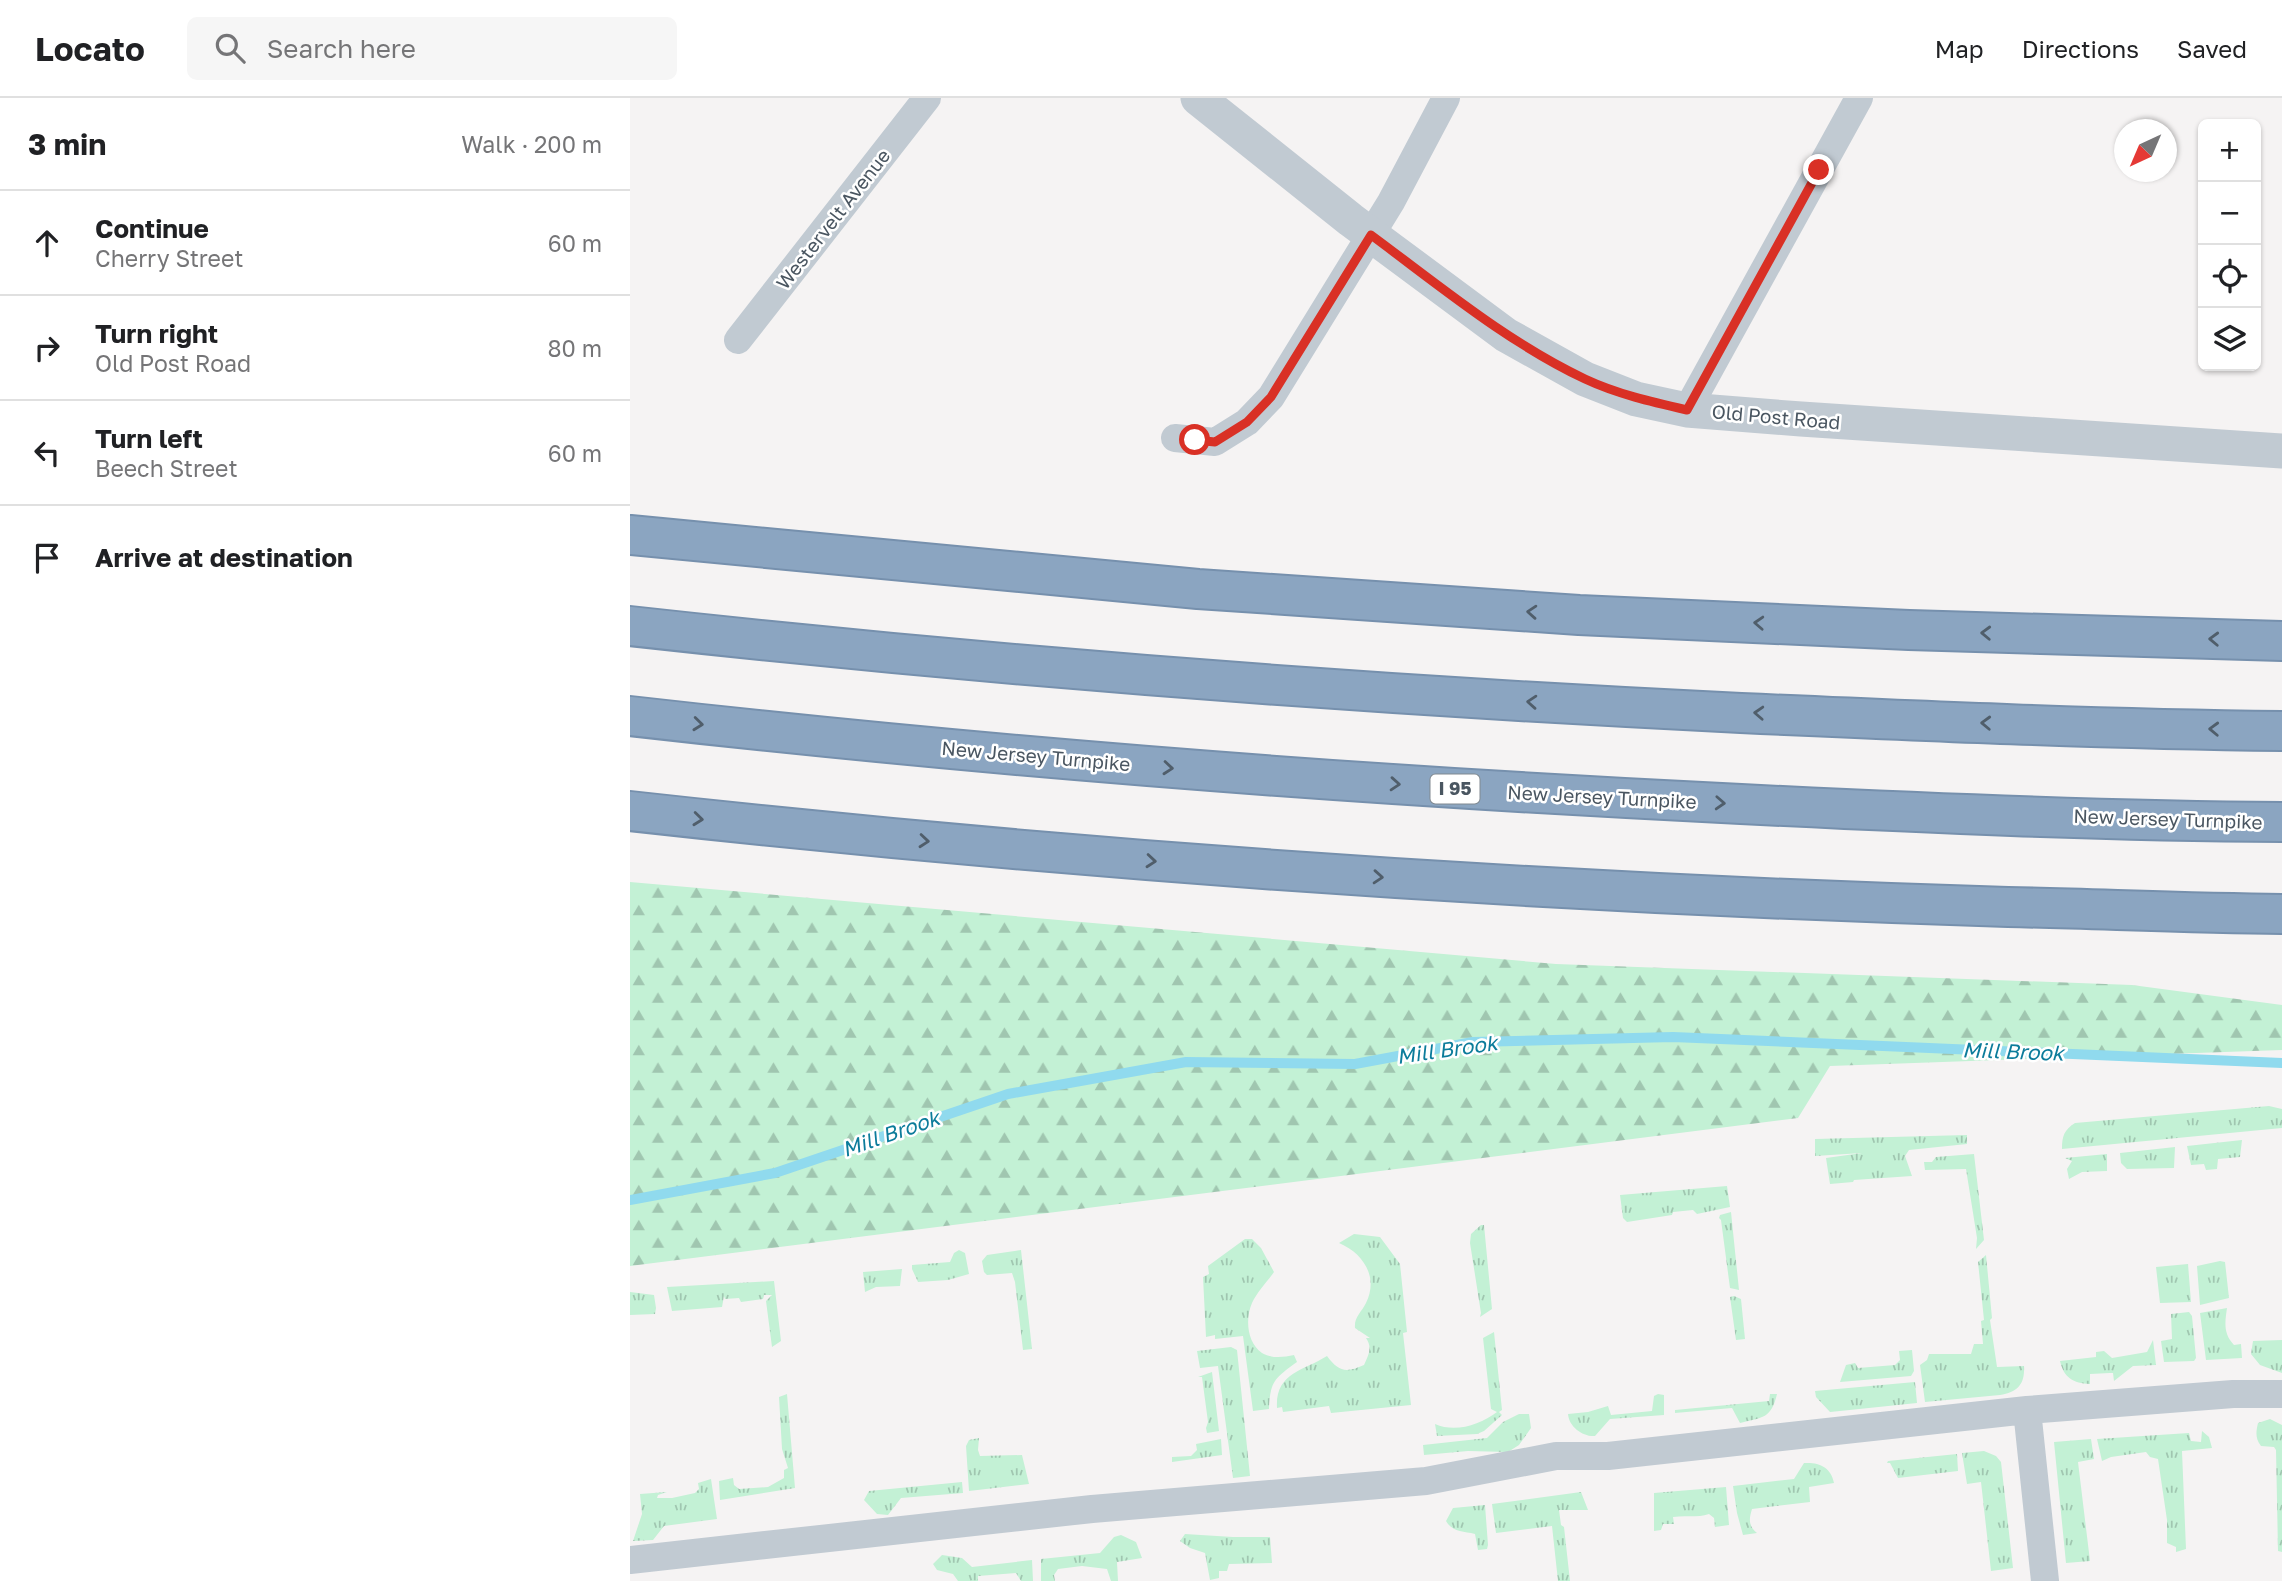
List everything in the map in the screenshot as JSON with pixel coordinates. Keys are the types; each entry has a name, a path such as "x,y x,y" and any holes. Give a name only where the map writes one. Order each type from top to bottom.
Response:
{"highway":[{"path":"630,534 1198,589 1579,615 1923,631 2282,641"},
{"path":"630,626 834,648 1193,680 1570,705 1901,720 2282,731"},
{"name":"New Jersey Turnpike","path":"630,716 822,738 1179,769 1537,794 1896,812 2282,822"},
{"path":"630,811 817,832 1175,863 1534,888 1903,904 2282,914"}],"street":[{"name":"Westervelt Avenue","path":"738,340 927,98"},
{"name":"Old Post Road","path":"1198,98 1371,235 1506,335 1585,379 1636,398 1687,410 2282,452"},
{"path":"1175,438 1215,442 1247,422 1271,397 1371,235 1446,98"},
{"path":"1687,410 1859,98"},
{"path":"630,1560 1092,1509 1426,1481 1556,1456 1608,1456 2028,1410 2233,1394 2282,1394"},
{"path":"2028,1410 2045,1581"}],"green space":[{"path":"630,882 1556,964 2132,985 2282,1005 2282,1050 1830,1066 1798,1118 630,1266"},
{"path":"2269,1106 2282,1109 2282,1128 2062,1149 2064,1134 2075,1123"},
{"path":"1967,1135 1967,1144 1909,1150 1905,1156 1912,1176 1830,1184 1826,1158 1862,1153 1815,1156 1815,1139"},
{"path":"2242,1140 2240,1157 2218,1159 2217,1169 2206,1170 2204,1164 2191,1165 2187,1146"},
{"path":"2175,1147 2174,1168 2127,1169 2121,1163 2120,1153"},
{"path":"1974,1154 1984,1240 1976,1249 1977,1238 1966,1169 1925,1170 1924,1162 1932,1162 1936,1157"},
{"path":"2107,1154 2107,1171 2082,1172 2069,1179 2067,1169 2072,1161 2065,1158"},
{"path":"1727,1186 1730,1207 1697,1214 1693,1210 1673,1212 1672,1215 1627,1222 1623,1218 1620,1195"},
{"path":"1731,1212 1739,1290 1730,1288 1719,1218 1720,1215"},
{"path":"1484,1225 1492,1309 1480,1317 1470,1243 1471,1234"},
{"path":"1354,1234 1380,1237 1400,1264 1407,1332 1403,1333 1411,1405 1331,1413 1329,1406 1283,1412 1282,1407 1277,1408 1278,1396 1281,1387 1292,1374 1327,1356 1343,1370 1364,1365 1367,1358 1369,1349 1366,1338 1370,1338 1355,1328 1355,1324 1370,1293 1369,1275 1362,1260 1348,1247 1339,1243"},
{"path":"1245,1239 1252,1239 1261,1248 1274,1272 1252,1303 1248,1323 1250,1337 1262,1353 1274,1357 1294,1355 1297,1362 1283,1372 1272,1386 1269,1409 1253,1411 1243,1336 1215,1339 1215,1335 1206,1337 1203,1277 1209,1274 1208,1266"},
{"path":"959,1250 965,1253 969,1274 948,1280 918,1282 912,1265 950,1262 954,1253"},
{"path":"1021,1250 1032,1349 1023,1350 1012,1273 987,1275 982,1261 987,1255"},
{"path":"1986,1255 1992,1318 1990,1320 1997,1367 2024,1366 2022,1382 2011,1392 2000,1395 1925,1402 1920,1365 1927,1360 1929,1354 1971,1354 1974,1344 1983,1344 1981,1321 1984,1320 1978,1262"},
{"path":"2225,1262 2229,1298 2200,1305 2197,1266"},
{"path":"2188,1264 2191,1302 2160,1303 2156,1267"},
{"path":"902,1269 900,1286 876,1287 865,1292 863,1272"},
{"path":"774,1281 781,1341 772,1347 766,1301 772,1295 741,1302 739,1298 725,1299 724,1296 722,1307 672,1311 667,1287"},
{"path":"630,1292 654,1295 655,1314 630,1315"},
{"path":"1730,1297 1741,1299 1745,1339 1736,1340"},
{"path":"2227,1308 2226,1332 2234,1345 2241,1344 2242,1358 2206,1360 2200,1313"},
{"path":"2189,1312 2192,1316 2196,1358 2194,1361 2164,1362 2161,1341 2172,1339 2171,1314"},
{"path":"1494,1332 1502,1410 1499,1412 1502,1415 1477,1434 1437,1436 1435,1424 1459,1428 1483,1421 1497,1412 1491,1409 1483,1338"},
{"path":"2153,1340 2156,1365 2133,1366 2114,1381 2113,1373 2090,1374 2090,1384 2074,1381 2064,1372 2060,1361 2096,1357 2096,1352 2104,1351 2112,1358 2147,1352"},
{"path":"2282,1340 2282,1373 2260,1365 2251,1354 2253,1341"},
{"path":"1231,1347 1237,1350 1250,1476 1233,1478 1218,1366 1200,1368 1197,1351"},
{"path":"1912,1350 1914,1371 1911,1376 1840,1382 1846,1365 1855,1363 1858,1368 1895,1365 1900,1360 1899,1351"},
{"path":"1212,1372 1219,1431 1207,1433 1202,1377 1198,1377"},
{"path":"1915,1382 1917,1403 1830,1412 1816,1397 1815,1391"},
{"path":"787,1394 795,1488 720,1500 719,1481 733,1478 734,1485 739,1489 768,1487 784,1478 784,1470 788,1468 782,1449 779,1397"},
{"path":"1770,1394 1777,1394 1769,1413 1740,1423 1732,1408 1675,1413 1675,1410 1769,1401"},
{"path":"1664,1395 1664,1415 1610,1419 1595,1436 1577,1430 1569,1419 1568,1414 1608,1406 1611,1415 1652,1411 1654,1396"},
{"path":"1519,1414 1529,1414 1531,1428 1519,1445 1508,1452 1468,1451 1424,1455 1423,1445 1487,1438 1503,1422"},
{"path":"2270,1419 2282,1425 2282,1552 2278,1551 2276,1450 2274,1447 2261,1446 2256,1435 2258,1423"},
{"path":"2202,1431 2209,1437 2212,1448 2182,1451 2186,1549 2176,1552 2176,1547 2167,1543 2167,1520 2158,1459 2150,1457 2146,1452 2111,1457 2102,1461 2097,1439 2189,1433 2191,1441 2201,1442"},
{"path":"979,1438 980,1456 1022,1455 1029,1484 969,1491 966,1446 969,1440"},
{"path":"1221,1439 1222,1455 1172,1462 1172,1457 1191,1456 1197,1450 1196,1444"},
{"path":"2091,1439 2094,1459 2078,1462 2090,1561 2066,1563 2054,1442"},
{"path":"1984,1451 1996,1456 2001,1462 2013,1568 1991,1571 1981,1482 1967,1484 1962,1453"},
{"path":"1957,1454 1958,1471 1898,1478 1890,1463 1887,1463 1888,1461"},
{"path":"1804,1463 1815,1463 1827,1469 1834,1483 1809,1487 1810,1502 1752,1509 1750,1522 1757,1533 1743,1535 1733,1486 1794,1479"},
{"path":"711,1479 717,1519 664,1526 653,1540 633,1541 642,1514 640,1494 667,1492 657,1498 672,1498 695,1493 699,1489 698,1483"},
{"path":"962,1482 963,1493 901,1498 888,1515 877,1514 864,1500 869,1491"},
{"path":"1726,1487 1729,1525 1715,1527 1714,1518 1709,1514 1678,1516 1673,1517 1674,1524 1663,1524 1661,1530 1654,1531 1654,1493"},
{"path":"1581,1492 1588,1510 1559,1510 1561,1525 1564,1527 1570,1581 1558,1581 1552,1526 1496,1533 1492,1504"},
{"path":"1485,1505 1488,1545 1487,1549 1478,1550 1475,1534 1455,1529 1446,1521 1453,1508"},
{"path":"1185,1534 1270,1537 1272,1563 1229,1564 1227,1571 1219,1571 1219,1578 1210,1580 1205,1553 1180,1541"},
{"path":"1121,1535 1136,1542 1142,1558 1117,1562 1118,1581 1111,1581 1107,1569 1082,1566 1058,1569 1054,1575 1055,1581 1041,1581 1041,1559 1100,1553 1114,1537"},
{"path":"942,1555 962,1558 972,1567 1032,1560 1033,1581 1021,1581 1016,1573 978,1576 978,1581 958,1581 953,1574 937,1570 933,1564"}],"waterway":[{"name":"Mill Brook","path":"630,1200 775,1173 1008,1094 1186,1062 1355,1064 1473,1042 1673,1037 2282,1063"}],"route":[{"path":"1195,440 1215,442 1247,422 1271,397 1371,235 1506,335 1585,379 1636,398 1687,410 1819,170"}]}
